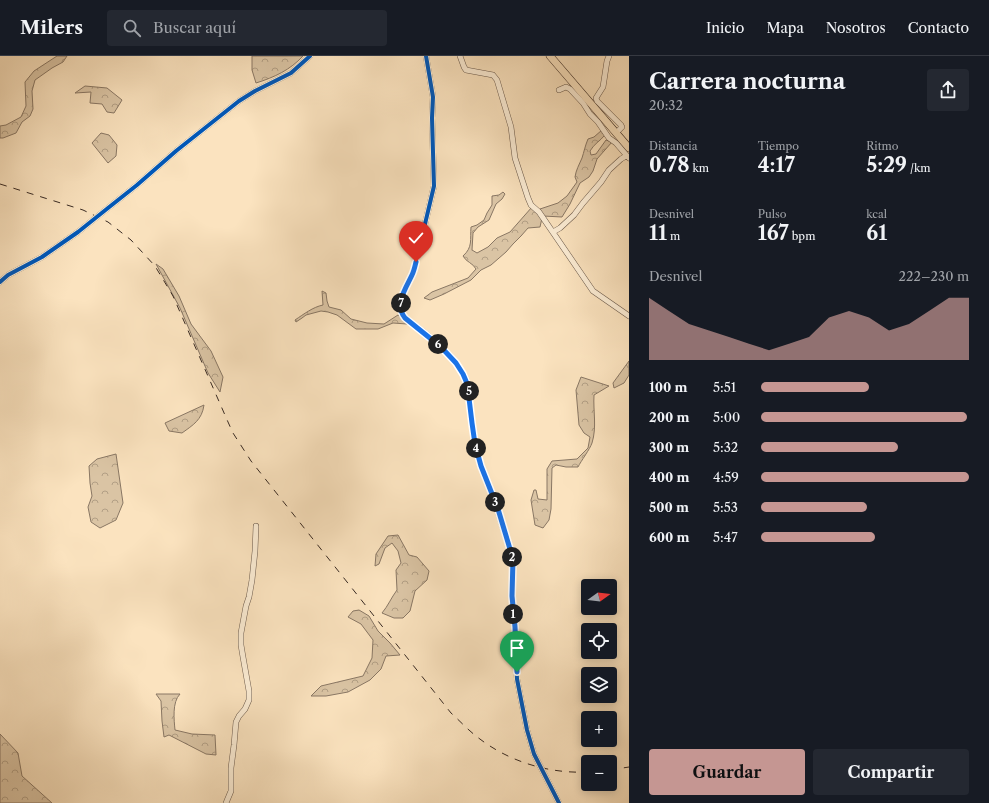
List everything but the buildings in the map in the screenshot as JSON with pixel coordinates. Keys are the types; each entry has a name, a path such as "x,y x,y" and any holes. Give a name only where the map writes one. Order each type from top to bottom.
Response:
{"main road":[{"path":"550,56 629,148"}],"street":[{"path":"0,282 8,275 42,257 78,232 239,101 254,91 291,73 310,56"},
{"path":"426,56 433,97 432,118 434,186 413,273 401,297 402,311 405,318 441,347 457,364 466,381 477,452 498,509 513,559 512,596 517,679 527,730 535,755 559,803"},
{"path":"460,56 466,70 493,75 497,80 511,129 515,158 528,198 532,205 539,212 593,291 629,316"},
{"path":"609,56 603,87 596,98 597,101 621,125 622,127 619,130"},
{"path":"553,232 560,228 574,215 609,170 621,159 628,157 616,143 609,138 583,103 570,89 566,87 559,90"},
{"path":"609,138 614,134"},
{"path":"226,803 231,791 231,768 236,722 249,700 249,691 241,645 241,633 252,580 256,526"}],"green space":[{"path":"57,56 67,56 63,62 35,80 32,91 33,109 30,116 22,122 16,133 0,138 0,126 6,125 21,117 26,106 25,82 34,71"},
{"path":"252,56 303,56 282,72 256,83 252,70"},
{"path":"85,86 107,88 122,100 114,113 107,112 102,104 90,103 91,92 75,93"},
{"path":"602,130 605,135 590,151 591,155 596,154 606,140 612,142 597,159 593,171 589,177 580,183 562,217 543,216 540,209 558,203 567,196 577,182 575,174 588,139 594,137"},
{"path":"101,133 109,135 117,145 116,156 108,163 92,143"},
{"path":"503,192 505,194 496,204 489,220 478,227 473,233 472,250 477,253 488,247 497,238 510,232 532,207 542,218 540,227 528,228 506,252 491,265 481,270 471,280 430,300 424,298 432,292 468,278 476,269 463,256 470,246 471,227 484,220 492,205 492,196 499,195"},
{"path":"156,264 163,269 179,296 191,324 211,351 223,377 220,392 208,373 180,308"},
{"path":"322,291 326,293 329,307 341,310 351,319 367,323 384,324 398,315 402,317 407,324 393,323 378,329 356,329 337,315 321,311 306,315 296,322 295,320 305,313 323,305"},
{"path":"629,361 629,375 624,383 614,388 613,383"},
{"path":"581,377 609,386 594,395 595,425 591,446 578,467 556,465 552,468 551,509 549,520 543,528 535,525 531,500 534,490 536,490 538,499 547,500 547,469 552,461 577,459 588,448 590,437 584,433 579,425 576,390"},
{"path":"204,405 201,415 196,422 182,433 169,431 165,423"},
{"path":"116,454 123,503 116,520 100,528 91,522 88,507 92,496 89,466 97,459"},
{"path":"398,535 409,555 417,557 429,571 427,580 415,591 410,611 403,618 394,618 382,613 397,590 396,570 401,563 398,551 392,543 385,548 379,564 375,566 376,554 388,536"},
{"path":"359,610 369,616 378,631 400,655 386,656 381,669 370,680 348,692 326,696 311,696 321,686 363,676 372,658 373,640 361,624 348,617 353,611"},
{"path":"156,694 180,694 177,697 175,706 175,730 192,734 215,735 216,755 206,754 169,735 164,737 161,701"},
{"path":"0,734 18,753 22,776 52,803 0,803"}],"railway":[{"path":"0,184 83,210 108,222 131,240 155,266 173,296 233,433 251,461 451,713 488,745 515,759 558,771 581,772"},
{"path":"617,769 629,767"}],"cycle path":[{"path":"0,282 8,275 42,257 78,232 239,101 255,91 291,73 310,56"},
{"path":"426,56 433,97 432,118 434,186 413,273 402,296 402,313 405,318 432,338 448,354 462,371 467,381 475,445 513,559 512,596 517,679 527,730 534,754 559,803"}],"route":[{"path":"416,262 413,273 401,297 402,311 405,318 441,347 456,363 468,386 475,444 481,466 498,509 513,559 512,603 515,627 517,672"}]}
